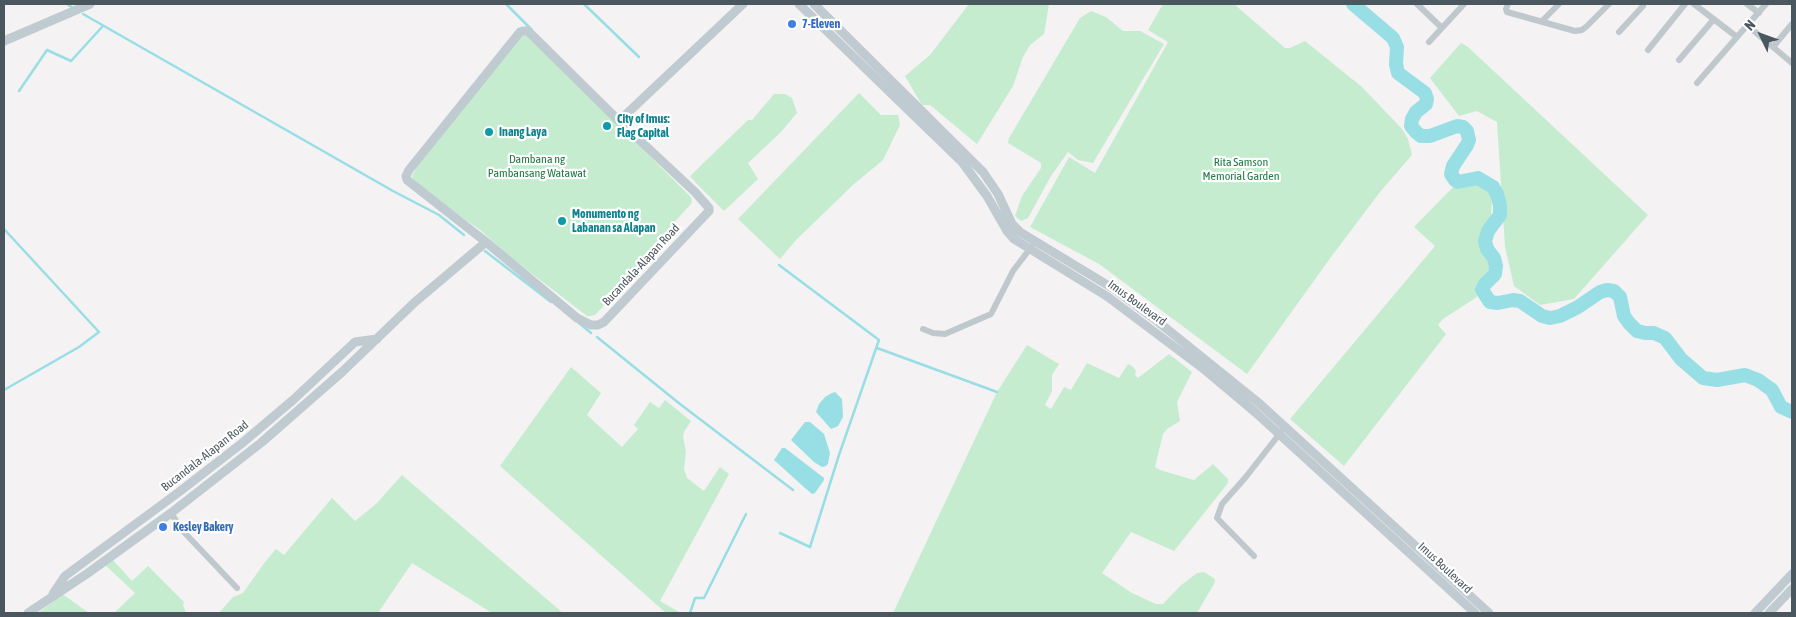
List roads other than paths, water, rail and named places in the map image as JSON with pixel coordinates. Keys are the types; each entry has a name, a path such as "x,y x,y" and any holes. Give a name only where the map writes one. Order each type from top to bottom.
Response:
{"main road":[{"path":"4,42 90,4"},
{"path":"619,120 743,4"},
{"name":"Imus Boulevard","path":"799,4 962,162 987,196 1006,231 1014,239 1033,245"},
{"name":"Imus Boulevard","path":"814,4 983,172 998,194 1012,224 1033,245 1111,294 1283,430 1489,613"},
{"name":"Bucandala-Alapan Road","path":"527,31 532,35 619,120 708,206 709,210 604,322 598,325 591,325 577,318 486,242 408,182 406,176 520,32 527,31"},
{"name":"Bucandala-Alapan Road","path":"28,613 171,513 223,473 296,413 378,339 415,302 486,242"},
{"name":"Bucandala-Alapan Road","path":"53,597 65,576 180,492 241,444 293,400 355,342 378,339"},
{"name":"Imus Boulevard","path":"1283,430 1475,613"},
{"path":"1755,613 1792,574"},
{"path":"1769,613 1792,589"}],"street":[{"path":"1418,4 1442,28"},
{"path":"1423,10 1429,4"},
{"path":"1429,42 1464,4"},
{"path":"1508,4 1507,12 1575,31 1582,30 1609,4"},
{"path":"1542,21 1559,4"},
{"path":"1619,32 1642,4"},
{"path":"1648,50 1686,4"},
{"path":"1694,4 1737,37"},
{"path":"1747,4 1759,13"},
{"path":"1697,83 1766,4"},
{"path":"1680,60 1714,19"},
{"path":"1773,47 1792,24"},
{"path":"1748,26 1792,63"},
{"path":"923,329 933,333 945,334 992,314 1013,271 1033,245"},
{"path":"1254,556 1217,518 1222,504 1283,430"},
{"path":"171,513 182,530 237,588"}],"water":[{"path":"835,392 842,399 843,417 838,426 831,429 816,412 819,404 825,397"},
{"path":"805,422 810,422 824,434 830,453 826,466 822,467 814,462 791,440"},
{"path":"782,448 785,448 824,478 815,493 812,494 774,460"}],"waterway":[{"path":"67,4 73,8"},
{"path":"506,4 532,30"},
{"path":"584,4 639,57"},
{"path":"1353,4 1393,38 1397,47 1396,64 1398,73 1425,93 1426,104 1416,112 1411,126 1421,136 1430,136 1457,126 1463,127 1467,131 1469,140 1453,166 1451,174 1458,182 1478,178 1493,187 1497,194 1500,215 1488,231 1485,241 1496,266 1495,274 1482,290 1490,302 1520,301 1542,316 1550,318 1560,316 1578,307 1600,292 1614,291 1620,297 1624,316 1637,331 1654,333 1665,338 1681,359 1703,378 1717,380 1745,375 1758,380 1772,390 1781,407 1792,412"},
{"path":"83,14 393,191 439,215 464,235"},
{"path":"19,91 47,50 71,61 102,27"},
{"path":"4,229 99,332 79,347 4,390"},
{"path":"485,251 551,302"},
{"path":"779,265 879,340 839,455 810,547 780,533"},
{"path":"579,323 591,333"},
{"path":"597,337 680,404 793,490"},
{"path":"877,348 997,392"},
{"path":"690,613 695,598 704,598 746,514"}],"place":[{"name":"7-Eleven","path":"792,24"},
{"name":"City of Imus: Flag Capital","path":"607,126"},
{"name":"Inang Laya","path":"489,132"},
{"name":"Monumento ng Labanan sa Alapan","path":"562,221"},
{"name":"Kesley Bakery","path":"163,527"}],"park label":[{"name":"Dambana ng Pambansang Watawat","path":"537,166"},
{"name":"Rita Samson Memorial Garden","path":"1241,169"}]}
